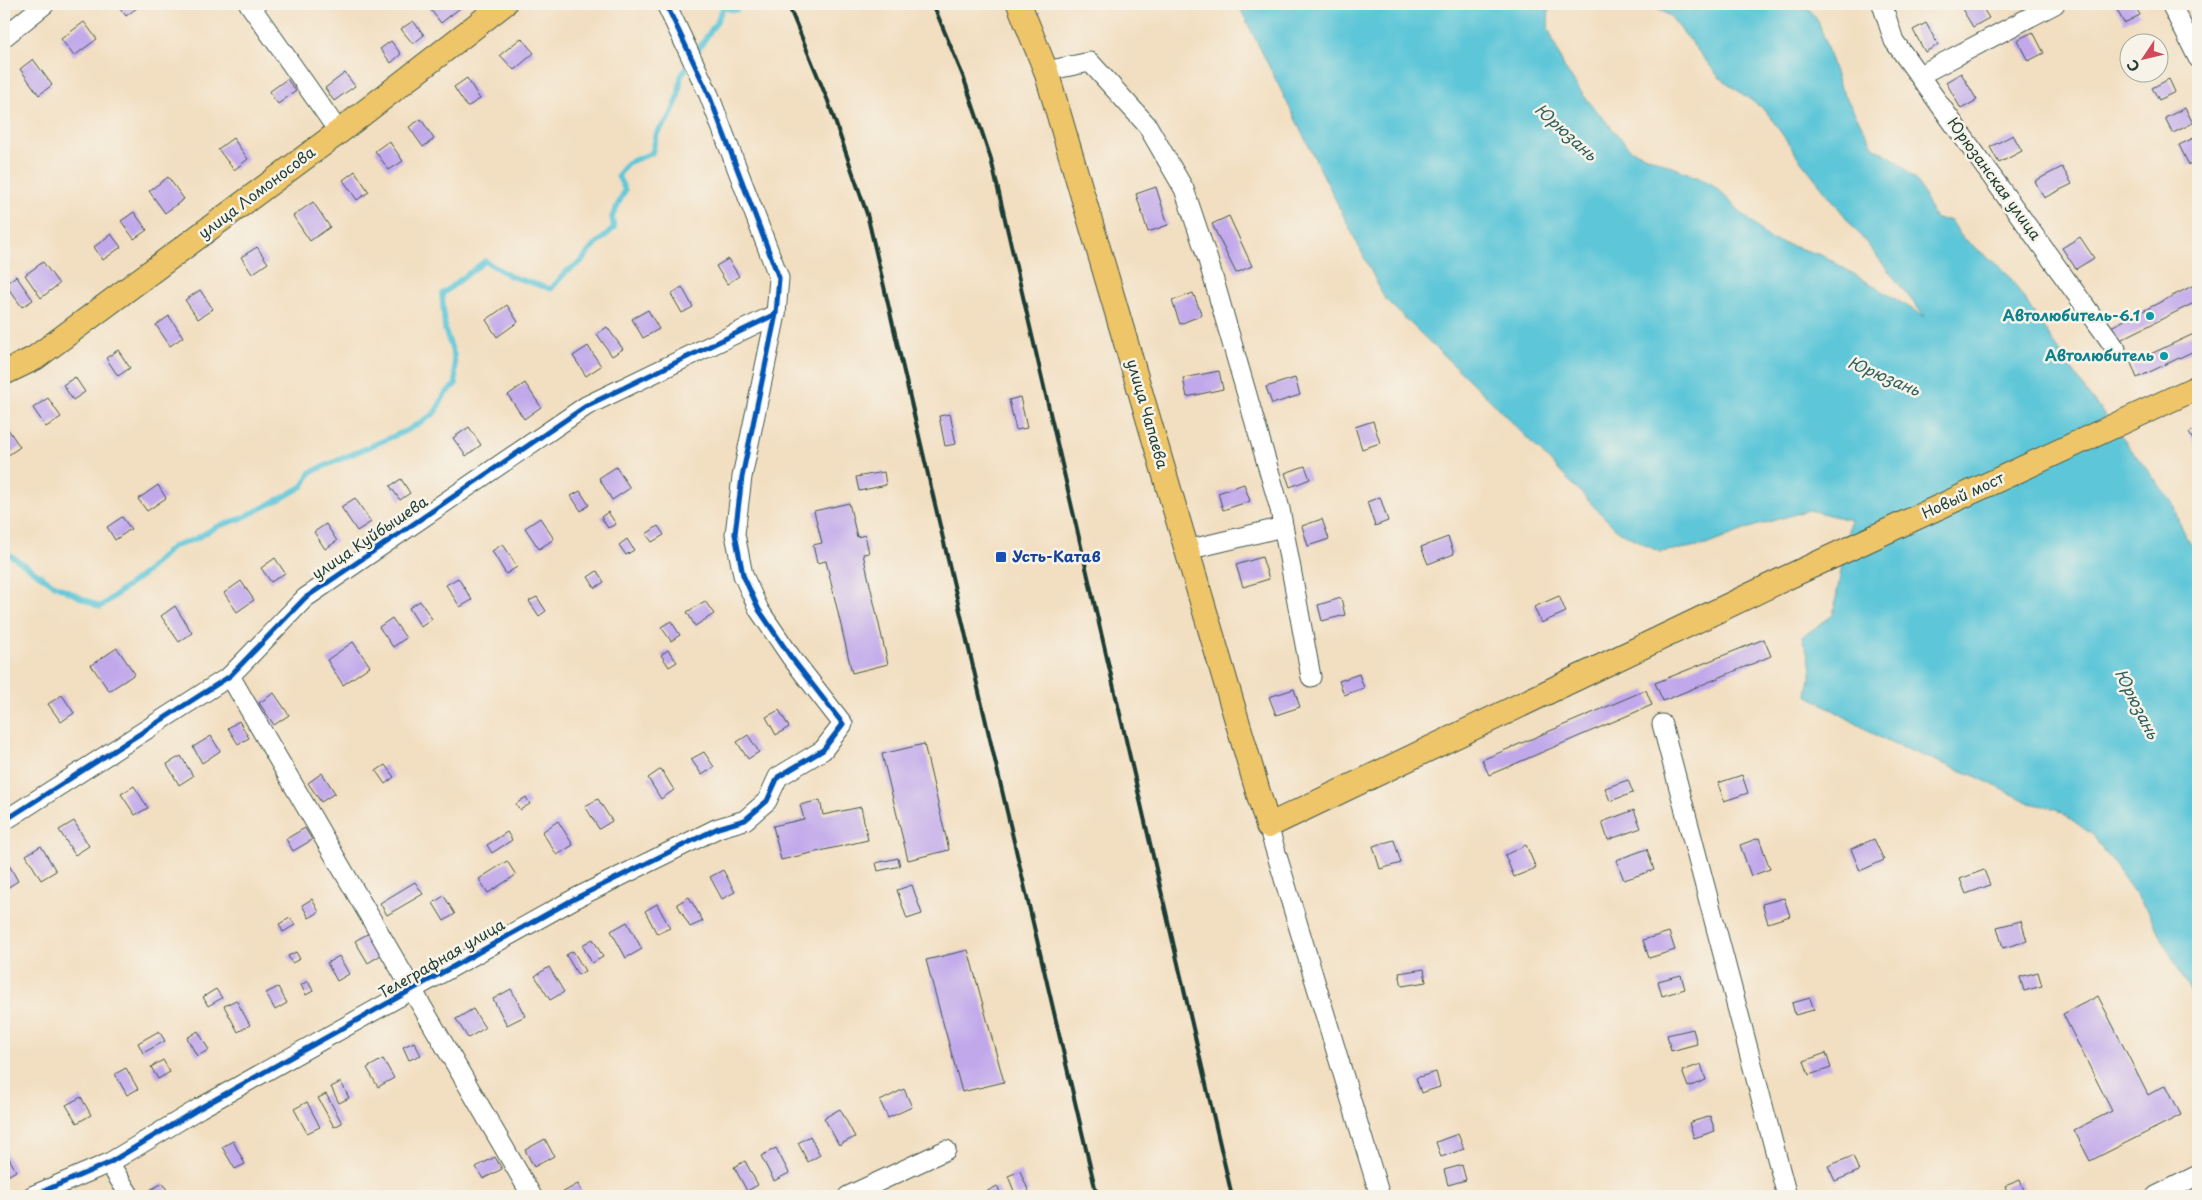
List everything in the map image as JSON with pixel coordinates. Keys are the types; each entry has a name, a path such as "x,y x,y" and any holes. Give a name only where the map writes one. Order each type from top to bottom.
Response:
{"main road":[{"name":"улица Ломоносова","path":"4,373 35,358 339,132 504,4"},
{"name":"улица Чапаева","path":"1020,4 1046,71 1268,826"},
{"name":"Новый мост","path":"1268,826 1788,577 2198,387"}],"street":[{"path":"4,37 45,4"},
{"path":"249,4 339,132"},
{"path":"666,4 709,95 779,278 776,314"},
{"name":"Юрюзанская улица","path":"1882,4 1894,41 2116,349"},
{"path":"1920,75 2055,4"},
{"path":"2171,4 2198,58"},
{"path":"1046,71 1090,62 1147,126 1184,189 1208,260 1283,527 1311,677"},
{"name":"улица Куйбышева","path":"4,821 230,676 305,598 586,406 776,314"},
{"name":"Телеграфная улица","path":"32,1196 109,1163 200,1108 483,949 616,877 718,828 745,820 767,801 778,777 824,750 843,724 791,657 759,610 743,575 735,534 742,477 776,314"},
{"path":"1187,550 1283,527"},
{"path":"230,676 532,1196"},
{"path":"1662,724 1787,1196"},
{"path":"1268,826 1380,1196"},
{"path":"848,1196 946,1150"},
{"path":"109,1163 130,1196"},
{"path":"2156,1196 2198,1175"}],"water":[{"name":"Юрюзань","path":"1238,4 1549,4 1548,28 1565,69 1584,96 1630,149 1711,183 1769,239 1824,256 1925,317 1798,157 1766,111 1719,77 1670,16 1650,4 1806,4 1819,23 1839,85 1874,147 1899,162 1918,183 1935,219 1951,220 1961,236 2007,273 2088,394 2173,503 2178,520 2198,558 2198,1006 2148,912 2094,836 2057,809 2030,803 1977,777 1888,742 1807,695 1812,667 1802,637 1833,615 1850,520 1809,510 1752,527 1706,545 1660,552 1618,531 1490,400 1385,299"}],"building":[{"path":"117,4 139,4 141,5 126,16"},
{"path":"437,4 465,4 441,23 430,9"},
{"path":"1959,4 1980,4 1989,18 1973,27"},
{"path":"2114,4 2134,4 2140,15 2124,23"},
{"path":"413,21 424,35 413,44 401,29"},
{"path":"84,22 97,39 74,56 61,39"},
{"path":"1926,23 1938,45 1925,52 1913,30"},
{"path":"2033,32 2044,53 2028,61 2017,40"},
{"path":"521,38 534,53 514,70 500,55"},
{"path":"391,41 401,54 391,63 380,49"},
{"path":"33,59 52,85 39,95 20,69"},
{"path":"345,73 355,86 334,101 325,88"},
{"path":"1961,73 1977,100 1961,109 1946,82"},
{"path":"467,78 480,99 467,107 454,87"},
{"path":"287,79 296,91 278,104 269,92"},
{"path":"2170,81 2175,92 2159,100 2152,88 2163,82"},
{"path":"2185,108 2193,123 2173,133 2165,118"},
{"path":"421,119 434,139 423,147 409,127"},
{"path":"2013,135 2022,151 1999,163 1990,147"},
{"path":"2198,136 2198,161 2189,165 2179,145"},
{"path":"233,138 248,159 234,170 218,149"},
{"path":"389,141 403,161 389,170 375,151"},
{"path":"2062,167 2072,184 2044,198 2035,181"},
{"path":"355,171 369,192 357,200 343,180"},
{"path":"168,177 184,199 165,213 149,191"},
{"path":"1156,187 1168,225 1148,232 1136,194"},
{"path":"313,202 330,227 310,241 293,216"},
{"path":"134,212 147,230 134,239 121,221"},
{"path":"1229,216 1252,266 1236,273 1212,224"},
{"path":"111,234 121,247 103,260 94,247"},
{"path":"2080,237 2094,258 2076,269 2062,248"},
{"path":"257,247 268,263 252,274 241,257"},
{"path":"728,259 739,276 727,284 716,266"},
{"path":"43,262 59,284 41,298 25,275"},
{"path":"16,276 33,300 22,307 5,284"},
{"name":"Автолюбитель-6.1","path":"2198,283 2198,301 2116,342 2109,328"},
{"path":"682,287 693,307 682,313 671,294"},
{"path":"200,290 213,309 198,319 185,300"},
{"path":"1193,293 1202,315 1180,324 1172,301"},
{"path":"507,305 518,322 497,337 486,320"},
{"path":"648,310 659,329 643,338 632,319"},
{"path":"169,316 183,337 170,346 156,325"},
{"path":"607,327 623,349 612,356 597,334"},
{"name":"Автолюбитель","path":"2198,332 2198,349 2137,378 2131,363"},
{"path":"588,346 601,366 586,376 573,356"},
{"path":"118,350 130,368 118,376 106,358"},
{"path":"1219,371 1223,389 1187,397 1183,378"},
{"path":"75,377 85,392 73,400 63,385"},
{"path":"1295,378 1300,395 1272,404 1266,387"},
{"path":"525,383 541,407 524,419 508,395"},
{"path":"1020,397 1027,428 1016,430 1009,400"},
{"path":"48,398 61,417 46,427 33,408"},
{"path":"950,414 956,444 945,446 939,416"},
{"path":"1373,421 1380,443 1362,449 1355,427"},
{"path":"4,423 20,447 7,456 4,450"},
{"path":"469,427 481,445 466,456 453,438"},
{"path":"2198,427 2198,448 2189,433"},
{"path":"1305,466 1310,479 1290,487 1285,473"},
{"path":"616,467 630,488 612,500 599,478"},
{"path":"884,472 886,485 859,491 856,477"},
{"path":"401,479 410,493 400,500 390,486"},
{"path":"1244,484 1250,501 1223,510 1218,493"},
{"path":"158,485 166,498 147,511 138,499"},
{"path":"580,491 589,505 581,511 571,496"},
{"path":"1380,497 1388,521 1375,526 1367,502"},
{"path":"355,498 371,522 357,531 341,507"},
{"path":"849,503 857,537 865,535 869,553 863,554 888,664 852,673 826,561 817,563 813,545 822,543 814,511"},
{"path":"608,512 616,524 608,528 601,517"},
{"path":"122,517 131,529 115,540 107,527"},
{"path":"540,518 554,539 539,549 525,528"},
{"path":"1322,519 1329,539 1308,546 1302,526"},
{"path":"326,524 337,541 325,549 314,532"},
{"path":"658,526 664,535 652,542 646,534"},
{"path":"1448,537 1454,554 1428,564 1421,547"},
{"path":"627,539 634,550 626,555 619,545"},
{"path":"503,544 517,567 506,574 492,551"},
{"path":"1262,557 1269,579 1243,587 1236,565"},
{"path":"275,558 285,573 271,582 261,568"},
{"path":"597,571 604,582 595,588 588,577"},
{"path":"458,578 472,600 460,607 446,585"},
{"path":"241,581 254,600 237,612 224,593"},
{"path":"1559,596 1566,612 1541,623 1534,607"},
{"path":"537,597 546,611 539,616 529,601"},
{"path":"1341,598 1345,615 1322,621 1318,605"},
{"path":"420,601 432,619 421,627 409,608"},
{"path":"705,601 714,614 695,626 687,612"},
{"path":"175,606 192,633 179,642 161,616"},
{"path":"392,618 406,638 393,647 379,627"},
{"path":"671,621 680,635 671,641 661,627"},
{"path":"1764,639 1771,656 1663,701 1655,683"},
{"path":"353,642 370,666 343,685 327,660"},
{"path":"117,648 135,674 109,691 91,665"},
{"path":"668,650 677,662 669,667 661,655"},
{"path":"1359,674 1364,688 1344,695 1339,681"},
{"path":"1294,689 1300,707 1276,715 1269,697"},
{"path":"1646,690 1652,705 1489,775 1482,760"},
{"path":"274,693 289,715 274,725 259,703"},
{"path":"62,695 74,713 61,722 48,704"},
{"path":"779,710 789,727 776,735 766,717"},
{"path":"239,721 249,738 238,744 228,728"},
{"path":"748,735 759,752 748,759 737,742"},
{"path":"211,736 220,751 202,763 193,747"},
{"path":"924,744 949,850 908,860 882,754"},
{"path":"704,752 714,767 702,775 691,759"},
{"path":"181,756 193,776 179,785 167,764"},
{"path":"385,765 394,777 385,784 376,771"},
{"path":"661,769 674,790 661,799 648,778"},
{"path":"322,773 335,793 321,802 308,783"},
{"path":"1742,775 1748,793 1724,801 1718,783"},
{"path":"1628,780 1633,793 1610,801 1605,788"},
{"path":"134,786 148,808 135,815 121,794"},
{"path":"526,797 530,804 520,810 516,804"},
{"path":"598,799 612,821 599,829 585,806"},
{"path":"820,800 823,815 861,807 868,840 781,860 773,826 804,819 800,805"},
{"path":"1634,810 1641,828 1608,840 1602,822"},
{"path":"74,821 89,846 75,855 59,830"},
{"path":"558,821 573,845 557,855 542,832"},
{"path":"305,828 312,840 293,851 286,839"},
{"path":"507,832 512,840 492,853 487,845"},
{"path":"1759,838 1770,869 1751,876 1740,845"},
{"path":"1874,839 1884,860 1860,871 1851,849"},
{"path":"1394,840 1401,863 1380,869 1373,846"},
{"path":"1526,845 1536,868 1514,877 1505,855"},
{"path":"41,846 56,871 41,880 26,855"},
{"path":"1647,849 1654,870 1624,880 1616,860"},
{"path":"898,858 900,866 878,871 876,863"},
{"path":"507,861 516,875 488,893 479,879"},
{"path":"9,865 18,881 7,888 4,882 4,868"},
{"path":"723,870 735,892 722,899 710,877"},
{"path":"1984,870 1990,885 1966,894 1960,879"},
{"path":"415,882 423,894 387,915 380,903"},
{"path":"912,885 922,914 907,919 897,890"},
{"path":"444,896 455,914 444,921 433,903"},
{"path":"689,897 703,921 690,927 677,904"},
{"path":"1784,898 1790,916 1768,923 1762,904"},
{"path":"312,899 319,912 309,918 302,905"},
{"path":"657,904 670,928 657,934 645,911"},
{"path":"290,918 295,925 283,932 279,924"},
{"path":"2021,921 2027,941 2003,948 1997,927"},
{"path":"627,922 642,949 626,958 611,931"},
{"path":"1669,932 1675,950 1649,958 1643,940"},
{"path":"369,933 381,955 368,963 355,941"},
{"path":"593,939 603,957 592,963 582,945"},
{"path":"968,950 1004,1082 962,1092 926,960"},
{"path":"573,951 585,971 578,975 566,955"},
{"path":"296,952 300,959 292,963 288,956"},
{"path":"339,956 349,974 337,981 327,963"},
{"path":"549,967 564,992 550,1000 535,976"},
{"path":"1424,969 1426,982 1402,986 1399,973"},
{"path":"2038,972 2042,986 2024,991 2020,977"},
{"path":"1681,975 1685,989 1662,996 1658,981"},
{"path":"308,981 313,991 306,995 301,985"},
{"path":"278,987 287,1003 275,1010 266,993"},
{"path":"216,989 222,998 208,1006 203,997"},
{"path":"511,989 525,1016 507,1025 493,999"},
{"path":"2098,996 2148,1095 2166,1085 2181,1115 2090,1161 2074,1130 2112,1111 2063,1014"},
{"path":"1810,998 1814,1010 1795,1015 1792,1003"},
{"path":"236,1000 250,1025 238,1032 224,1006"},
{"path":"473,1009 485,1028 468,1038 456,1019"},
{"path":"1693,1029 1697,1044 1671,1051 1667,1035"},
{"path":"159,1031 165,1041 143,1053 138,1043"},
{"path":"198,1031 209,1050 197,1056 187,1038"},
{"path":"414,1042 421,1055 409,1060 403,1047"},
{"path":"1826,1053 1831,1068 1809,1075 1804,1061"},
{"path":"383,1059 394,1078 378,1087 367,1068"},
{"path":"163,1060 170,1072 158,1079 151,1067"},
{"path":"1701,1064 1706,1080 1688,1087 1682,1071"},
{"path":"126,1068 138,1089 127,1095 115,1074"},
{"path":"1436,1072 1440,1087 1421,1093 1416,1078"},
{"path":"341,1082 349,1098 339,1103 331,1087"},
{"path":"904,1089 912,1107 888,1118 880,1101"},
{"path":"326,1094 342,1123 334,1127 318,1098"},
{"path":"81,1097 91,1115 77,1123 66,1105"},
{"path":"307,1102 320,1127 307,1133 294,1109"},
{"path":"840,1109 855,1137 839,1145 824,1118"},
{"path":"1710,1116 1715,1131 1694,1138 1689,1123"},
{"path":"1458,1134 1464,1149 1441,1157 1436,1142"},
{"path":"810,1136 820,1155 808,1162 798,1143"},
{"path":"545,1139 554,1156 534,1167 525,1150"},
{"path":"233,1141 245,1164 235,1169 222,1147"},
{"path":"776,1148 789,1173 774,1181 761,1156"},
{"path":"4,1149 16,1171 4,1178"},
{"path":"1853,1156 1859,1171 1835,1181 1828,1166"},
{"path":"495,1157 502,1169 483,1179 476,1167"},
{"path":"745,1161 758,1185 747,1191 734,1167"},
{"path":"1462,1165 1466,1180 1448,1185 1444,1170"},
{"path":"1020,1171 1029,1192 1016,1196 1008,1176"},
{"path":"2020,1180 2026,1196 2009,1196 2005,1186"},
{"path":"163,1183 170,1196 154,1196 150,1190"},
{"path":"578,1184 584,1196 556,1196"},
{"path":"997,1186 1002,1196 983,1196 982,1194"}],"waterway":[{"path":"4,551 53,584 100,607 146,572 172,547 195,539 216,527 240,519 282,498 303,486 311,472 408,430 434,414 445,394 456,384 454,355 445,330 442,294 485,261 510,276 551,289 567,271 581,262 590,250 614,228 612,217 625,190 618,176 627,163 652,153 657,133 670,117 678,98 681,76 717,21 723,8 736,10 744,4"}],"railway":[{"path":"788,4 828,101 867,214 1097,1196"},
{"path":"933,4 963,76 991,159 1232,1196"}],"cycle path":[{"path":"32,1196 109,1163 200,1108 574,899 718,828 745,820 767,801 778,777 823,750 843,724 791,657 759,610 743,575 735,534 742,477 776,314 779,278 709,95 666,4"},
{"path":"4,821 230,676 305,598 586,406 776,314"}],"place":[{"name":"Автолюбитель-6.1","path":"2150,316"},
{"name":"Автолюбитель","path":"2164,356"},
{"name":"Усть-Катав","path":"1001,557"}]}
